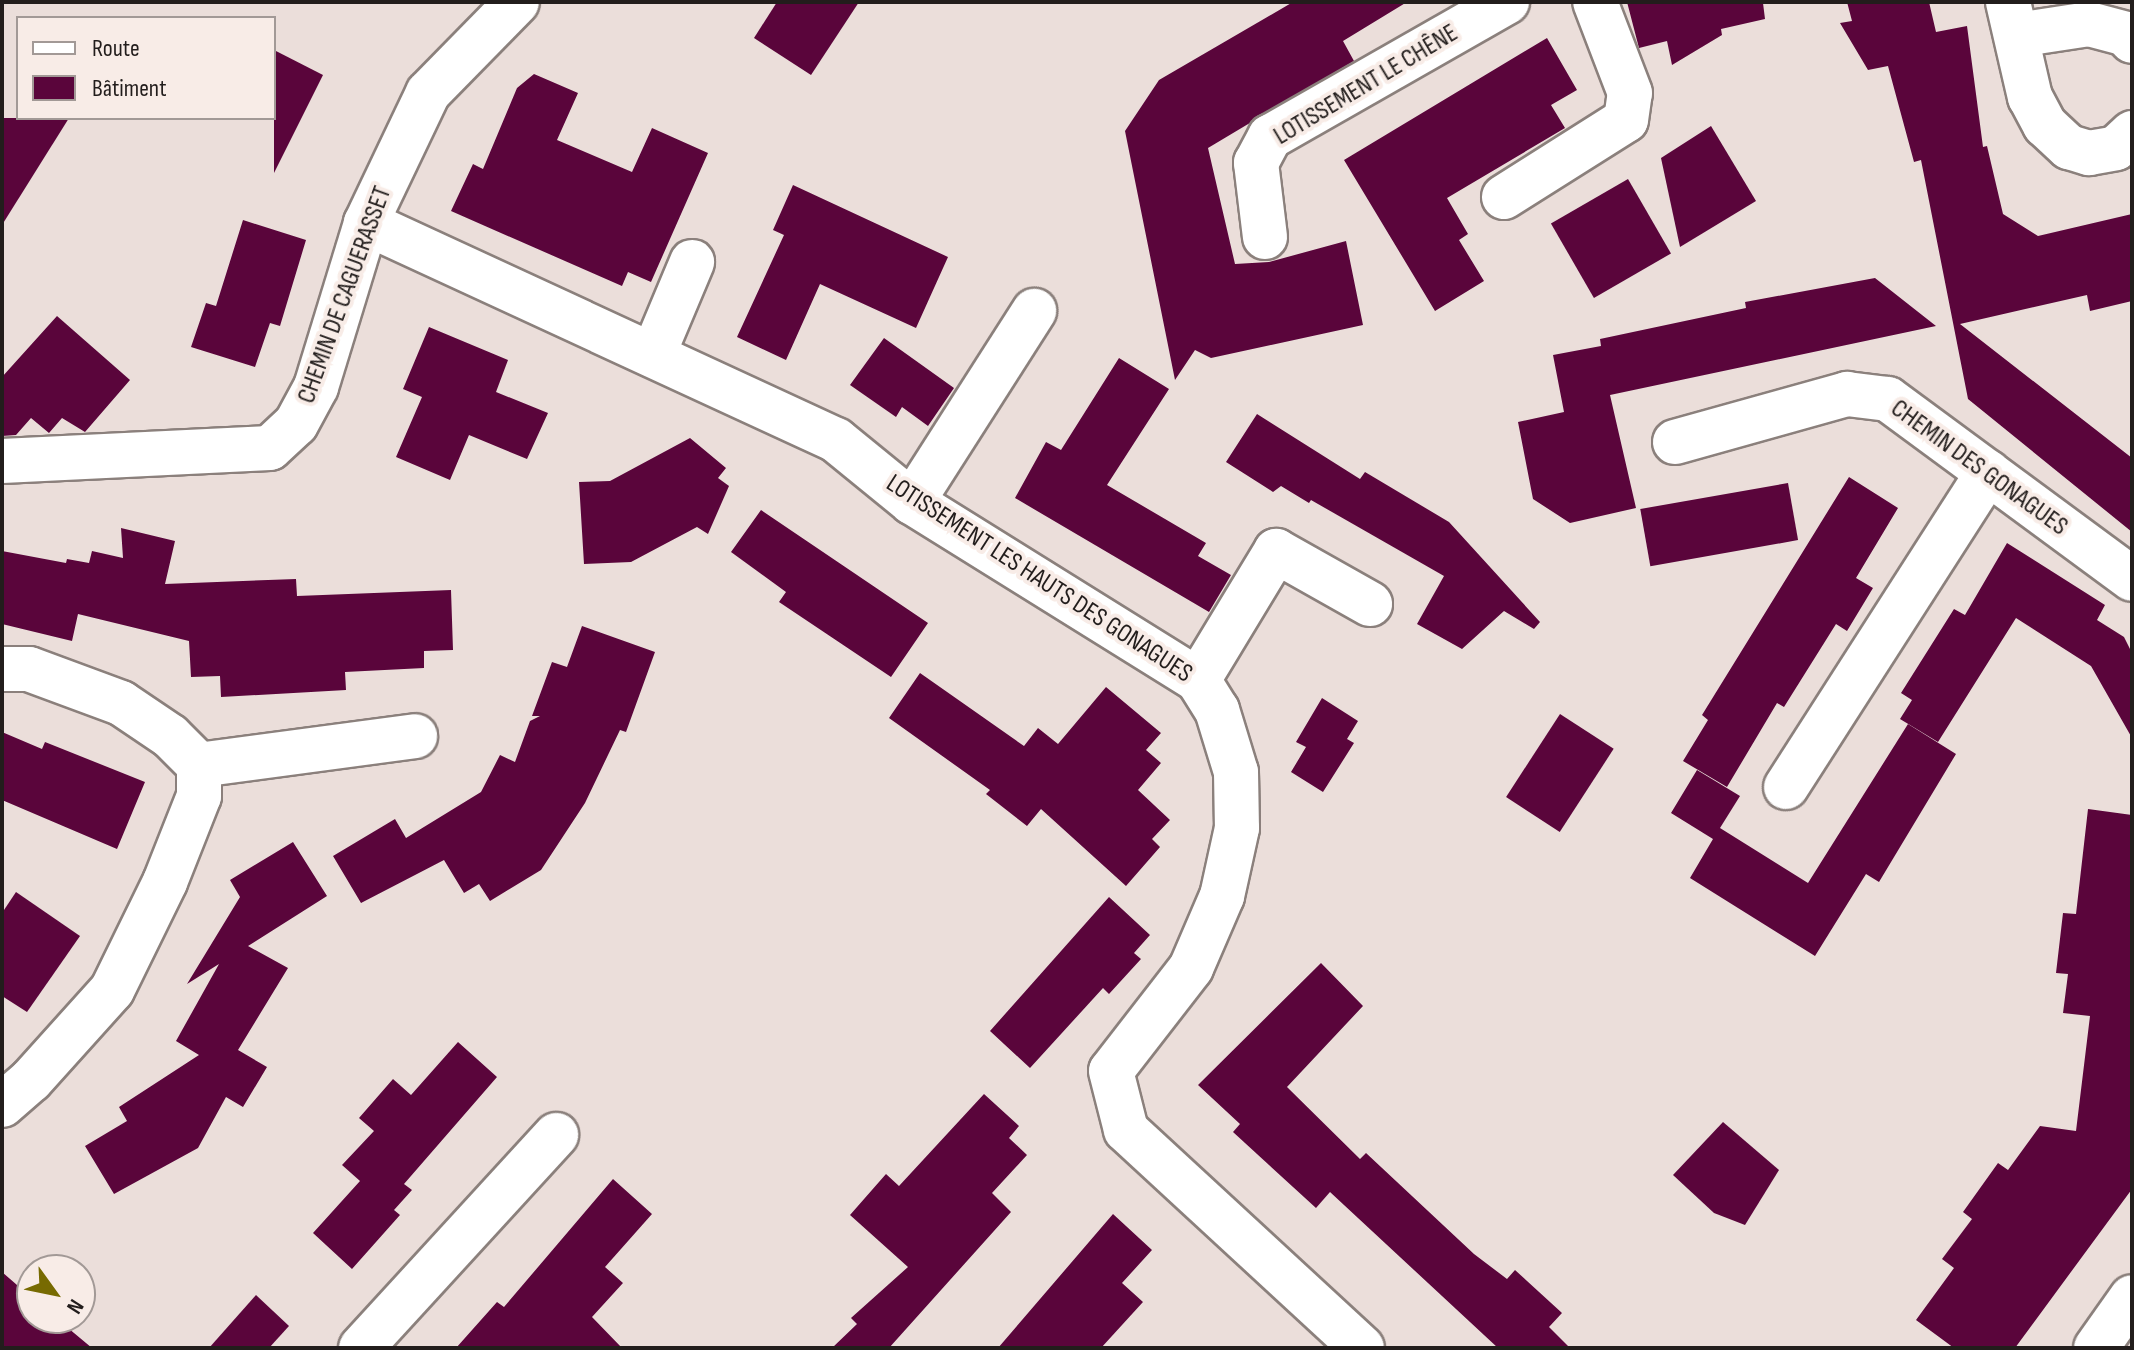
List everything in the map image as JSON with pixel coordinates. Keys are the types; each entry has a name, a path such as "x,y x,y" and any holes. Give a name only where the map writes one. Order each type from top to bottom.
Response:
{"street":[{"name":"CHEMIN DE CAGUERASSET","path":"2,461 270,448 296,424 316,387 366,223 428,93 517,2"},
{"name":"LOTISSEMENT LE CHÊNE","path":"1265,237 1256,163 1270,137 1507,2"},
{"path":"1504,197 1626,120 1630,93 1595,2"},
{"path":"2132,41 2126,34 2089,24 2012,19 2030,97 2045,125 2069,147 2089,153 2116,148 2132,133"},
{"name":"LOTISSEMENT LES HAUTS DES GONAGUES","path":"366,223 836,440 912,502 1198,680 1217,710 1236,772 1237,828 1222,896 1191,968 1111,1071 1126,1130 1362,1348"},
{"path":"653,355 692,262"},
{"path":"912,502 1034,311"},
{"name":"CHEMIN DES GONAGUES","path":"1675,442 1847,394 1888,399 2132,579"},
{"path":"1786,787 1988,472"},
{"path":"1198,680 1276,551 1370,604"},
{"path":"2,669 29,669 121,703 170,736 199,765 199,796 165,882 112,990 2,1105"},
{"path":"199,765 415,736"},
{"path":"361,1348 556,1135"},
{"path":"2096,1348 2129,1306"}],"building":[{"path":"777,2 859,2 811,75 754,38"},
{"path":"1293,2 1407,2 1343,41 1354,61 1208,148 1235,264 1269,262 1346,241 1363,325 1211,358 1195,350 1175,380 1125,131 1159,80"},
{"path":"1627,2 1763,3 1765,19 1721,29 1722,35 1672,65 1667,41 1639,48"},
{"path":"1847,2 1929,2 1936,32 1967,26 1983,147 1987,146 2003,214 2038,236 2132,214 2132,301 2090,311 2087,295 1960,324 2132,458 2132,532 1968,399 1921,160 1914,162 1888,66 1868,70 1840,23 1852,21"},
{"path":"1547,38 1577,90 1551,105 1565,128 1447,198 1468,234 1459,240 1484,281 1435,311 1344,160"},
{"path":"276,51 323,75 274,173 276,120"},
{"path":"534,74 578,93 557,140 632,172 652,128 708,153 651,282 628,272 622,286 451,211 473,164 483,169 517,88"},
{"path":"2,118 68,120 2,225"},
{"path":"1711,126 1756,201 1680,247 1661,158"},
{"path":"1628,179 1671,253 1594,298 1551,224"},
{"path":"793,185 948,257 916,328 820,284 786,360 737,337 784,235 773,230"},
{"path":"243,220 306,240 280,326 270,323 255,367 191,347 206,303 216,306"},
{"path":"1875,278 1936,326 1610,395 1636,508 1570,523 1533,499 1518,422 1564,412 1553,355 1601,346 1600,339 1746,308 1745,302"},
{"path":"57,316 130,380 85,432 62,418 49,433 31,418 16,435 2,436 2,377"},
{"path":"429,327 508,360 496,392 548,413 527,459 469,435 450,480 396,457 422,397 403,389"},
{"path":"884,338 954,388 928,426 902,407 896,417 850,385"},
{"path":"1119,358 1169,389 1107,485 1206,543 1198,556 1231,575 1209,612 1015,498 1046,442 1061,450"},
{"path":"1257,414 1360,479 1365,472 1449,522 1540,622 1534,629 1504,611 1462,649 1417,624 1444,576 1311,500 1309,503 1281,486 1273,492 1226,462"},
{"path":"690,438 726,468 718,478 729,486 708,534 697,527 631,562 584,564 579,482 610,481"},
{"path":"1849,477 1898,508 1856,578 1873,588 1847,631 1836,624 1784,707 1777,703 1727,787 1683,761 1708,720 1702,715"},
{"path":"1788,483 1798,540 1650,566 1640,509"},
{"path":"761,510 928,623 891,677 779,602 786,592 731,552"},
{"path":"121,528 175,541 165,584 296,579 297,596 451,590 453,650 424,651 424,668 345,672 346,690 221,697 220,676 191,677 189,641 78,614 72,641 2,624 2,551 66,563 67,559 89,563 92,551 123,558"},
{"path":"2007,543 2105,605 2097,620 2124,637 2132,653 2132,738 2091,666 2016,618 1938,742 1900,719 1912,700 1901,693 1954,609 1965,615"},
{"path":"582,626 655,652 626,732 620,730 585,803 541,870 490,901 479,884 464,893 444,860 361,903 333,856 395,819 406,838 481,792 500,755 515,762 530,721 540,716 532,716 552,662 567,667"},
{"path":"920,673 1024,746 1038,728 1058,744 1106,687 1161,733 1146,750 1161,763 1138,790 1170,820 1152,839 1160,847 1126,886 1041,809 1027,826 986,794 990,790 889,718"},
{"path":"1322,698 1358,721 1347,739 1354,743 1323,792 1291,772 1306,747 1296,742"},
{"path":"1560,714 1614,749 1560,832 1506,797"},
{"path":"1908,724 1956,754 1879,882 1866,874 1815,956 1690,878 1713,839 1671,813 1697,770 1740,796 1720,828 1808,883"},
{"path":"2,732 42,749 45,742 145,782 117,849 2,800"},
{"path":"2088,809 2132,815 2132,1189 2015,1348 1954,1348 1916,1320 1954,1268 1942,1259 1972,1219 1963,1212 1998,1163 2008,1170 2040,1126 2076,1131 2090,1016 2063,1013 2068,974 2056,973 2063,913 2076,914"},
{"path":"293,842 327,896 248,946 288,968 238,1050 267,1067 243,1107 226,1097 198,1148 114,1194 85,1146 127,1121 119,1107 199,1055 176,1041 219,964 187,984 240,897 230,880"},
{"path":"16,892 80,936 27,1012 2,996 2,913"},
{"path":"1109,897 1150,935 1134,953 1141,959 1109,994 1103,988 1030,1068 990,1031"},
{"path":"1321,963 1363,1006 1287,1087 1360,1159 1366,1153 1474,1254 1507,1279 1515,1270 1562,1313 1549,1327 1570,1348 1498,1348 1330,1192 1316,1208 1233,1132 1240,1124 1198,1085"},
{"path":"458,1042 497,1077 404,1184 412,1190 394,1210 400,1215 352,1269 313,1233 360,1181 342,1165 374,1131 359,1118 393,1079 411,1095"},
{"path":"984,1094 1019,1126 1009,1138 1027,1155 992,1193 1011,1212 889,1348 832,1348 857,1324 851,1318 908,1267 850,1215 886,1174 899,1186"},
{"path":"1723,1122 1779,1170 1745,1225 1714,1213 1673,1175"},
{"path":"613,1179 652,1214 605,1267 623,1283 592,1317 622,1348 456,1348 497,1302 504,1307"},
{"path":"1113,1214 1152,1250 1122,1283 1143,1302 1101,1348 998,1348"},
{"path":"2,1272 16,1284 16,1334 75,1334 92,1348 2,1348"},
{"path":"256,1295 289,1326 269,1348 209,1348"}]}
